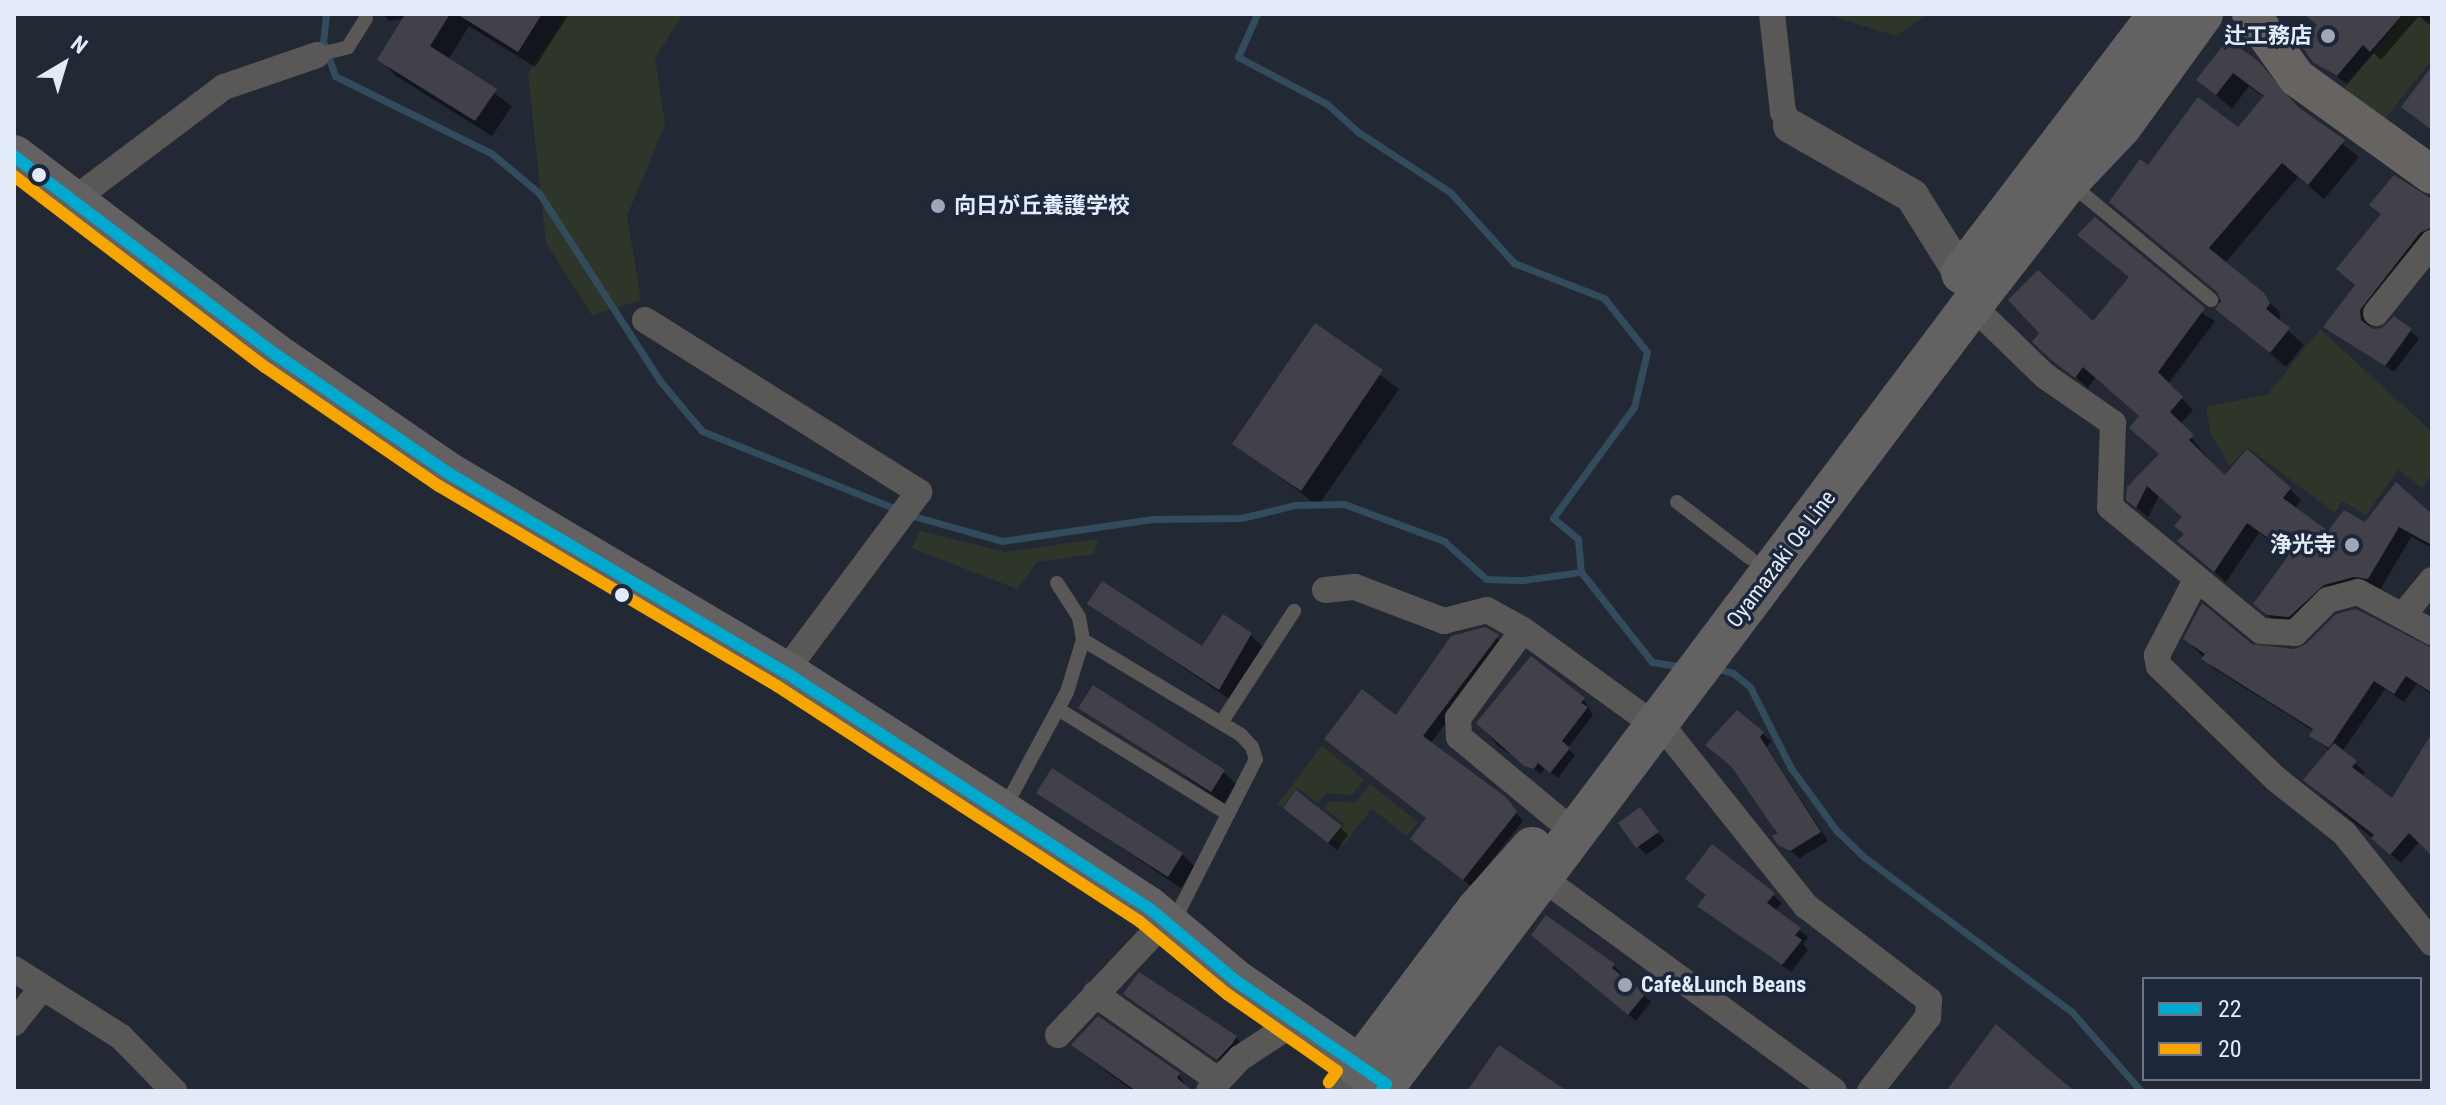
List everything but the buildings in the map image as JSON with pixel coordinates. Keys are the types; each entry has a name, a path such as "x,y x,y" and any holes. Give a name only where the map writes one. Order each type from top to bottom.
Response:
{"main road":[{"name":"Oyamazaki Oe Line","path":"14,156 275,354 448,473 785,672 1166,920 1236,981 1295,1022 1373,1085 1477,910 1531,870 1646,719 1968,288 2159,14"},
{"name":"Oyamazaki Oe Line","path":"1531,870 1557,818 1646,719 1750,558 1968,288 2121,126 2202,14"},
{"path":"2251,14 2297,78 2432,175"}],"street":[{"path":"1772,14 1783,112 1790,126 1912,196 1983,316 2045,376 2113,423 2110,507 2261,631 2277,636 2295,633 2342,592 2358,592 2404,614 2432,632"},
{"path":"72,201 224,87 323,53"},
{"path":"2376,313 2432,243"},
{"path":"645,320 919,492 785,672"},
{"path":"2196,580 2157,655 2159,666 2276,779 2344,833 2432,943"},
{"path":"2404,614 2432,580"},
{"path":"1325,590 1355,587 1444,621 1477,610 1497,612 1671,737 1806,906 1929,1000 1928,1017 1870,1091"},
{"path":"1523,630 1458,718 1459,737 1557,818"},
{"path":"1531,870 1834,1091"},
{"path":"1058,1035 1166,920"},
{"path":"14,969 121,1037 174,1091"},
{"path":"14,1023 42,988"},
{"path":"1095,994 1214,1085 1240,1058 1295,1022"}],"lane":[{"path":"323,53 348,47 366,18"},
{"path":"2068,181 2211,300"},
{"path":"1677,502 1750,558"},
{"path":"1003,812 1058,709 1083,640 1079,617 1057,583"},
{"path":"1221,723 1294,611"},
{"path":"1083,640 1241,735 1256,759 1180,909 1166,920"},
{"path":"1058,709 1228,814"}],"green space":[{"path":"566,14 683,14 655,58 665,124 627,216 641,300 592,315 546,243 528,73"},
{"path":"1826,14 1928,14 1896,36"},
{"path":"2405,14 2415,14 2432,27 2432,60 2377,129 2335,99"},
{"path":"2320,329 2432,432 2432,474 2422,488 2398,470 2366,515 2342,501 2335,513 2247,447 2230,466 2211,435 2206,407 2268,394"},
{"path":"920,531 1005,552 1098,539 1094,554 1037,562 1017,589 912,548"},
{"path":"1322,746 1364,779 1352,795 1326,793 1318,803 1298,788 1282,807 1277,804"},
{"path":"1370,784 1418,822 1407,836 1372,809 1342,846 1333,839 1345,824 1324,808 1330,801 1355,803"}],"waterway":[{"path":"326,14 323,41 335,76 491,153 539,193 660,381 702,431 899,510"},
{"path":"1257,14 1238,57 1327,104 1358,132 1450,192 1514,263 1604,298 1647,352 1634,407 1553,518 1578,539 1581,572"},
{"path":"910,515 1002,541 1152,519 1241,518 1295,505 1344,504 1444,541 1486,579 1523,580 1581,572 1652,662 1682,667"},
{"path":"1715,668 1733,673 1750,687 1791,768 1836,830 1864,857 2072,1012 2141,1091"}],"transit line":[{"name":"22","path":"14,156 275,354 448,473 785,672 1149,908 1236,981 1386,1084 1381,1091"},
{"name":"20","path":"14,176 265,367 439,486 777,686 1139,921 1227,994 1337,1071 1329,1082"}],"place":[{"name":"辻工務店","path":"2328,36"},
{"name":"向日が丘養護学校","path":"938,206"},
{"name":"浄光寺","path":"2352,545"},
{"name":"Cafe&Lunch Beans","path":"1625,985"}]}
